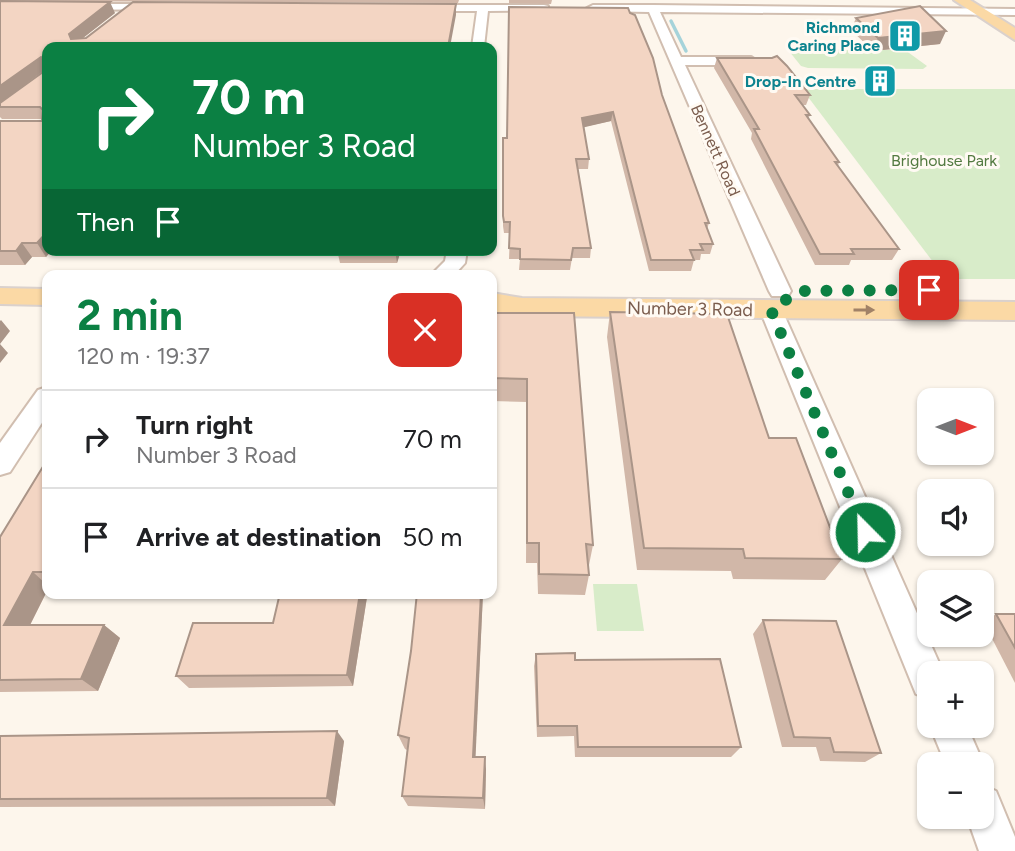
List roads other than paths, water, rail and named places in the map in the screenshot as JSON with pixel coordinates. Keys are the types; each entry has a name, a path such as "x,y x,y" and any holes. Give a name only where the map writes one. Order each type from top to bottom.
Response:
{"main road":[{"path":"993,9 1015,35"},
{"name":"Number 3 Road","path":"497,303 522,307 1015,290"},
{"name":"Number 3 Road","path":"497,295 522,292 784,297 1015,311"},
{"path":"0,296 42,297"}],"street":[{"path":"71,6 174,7"},
{"path":"118,18 133,7"},
{"path":"403,8 557,8"},
{"path":"479,42 483,8"},
{"path":"581,8 831,12 993,9"},
{"name":"Bennett Road","path":"653,8 784,297 921,661"},
{"path":"676,61 769,61"},
{"path":"0,464 42,403"},
{"path":"991,829 1000,851"}],"waterway":[{"path":"671,21 686,51"}],"place":[{"name":"Richmond Caring Place","path":"905,36"},
{"name":"Drop-In Centre","path":"880,81"}],"park label":[{"name":"Brighouse Park","path":"944,160"}]}
